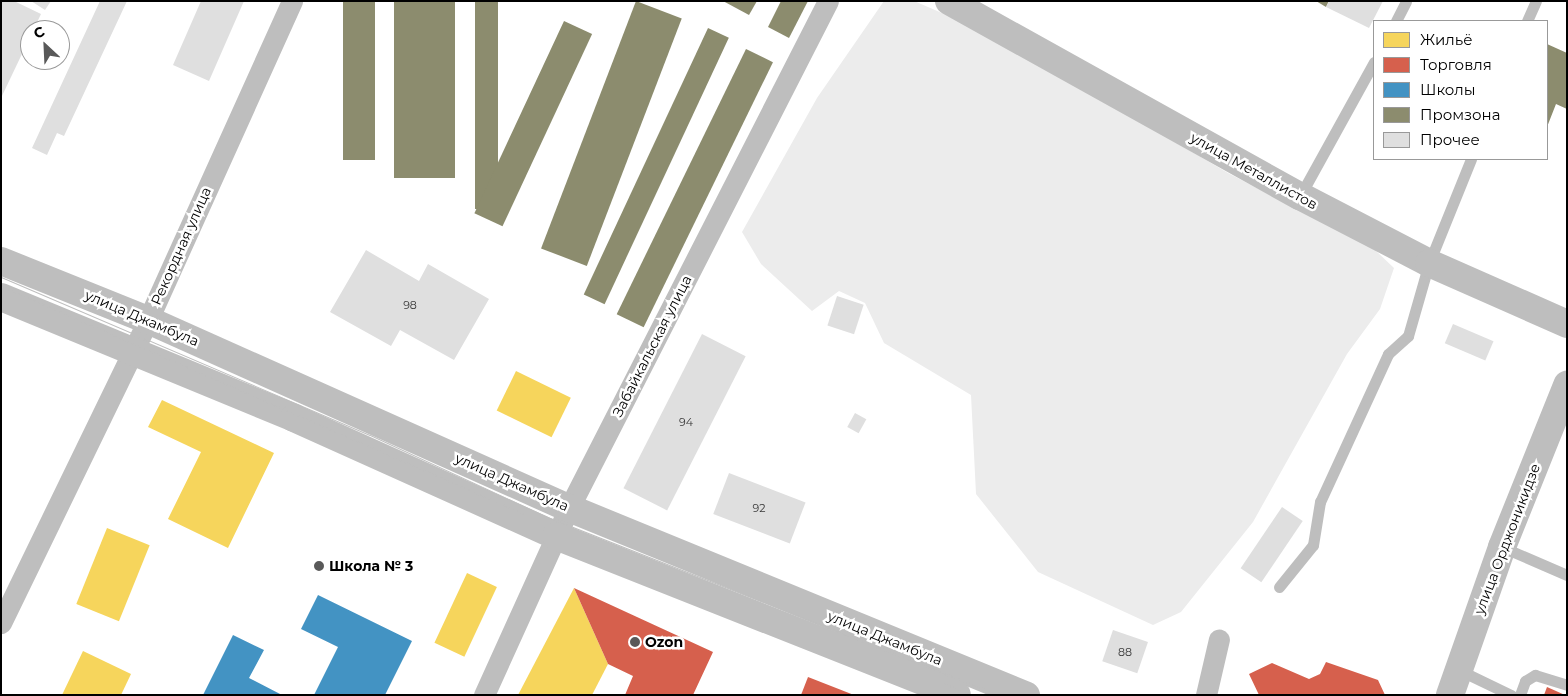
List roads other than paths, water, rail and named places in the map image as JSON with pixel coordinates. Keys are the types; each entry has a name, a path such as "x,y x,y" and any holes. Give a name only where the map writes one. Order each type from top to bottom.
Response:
{"street":[{"name":"Рекордная улица","path":"1,623 148,320 292,1"},
{"name":"Забайкальская улица","path":"484,695 569,508 828,1"},
{"name":"улица Металлистов","path":"949,1 1300,196 1429,263 1567,324"},
{"name":"улица Джамбула","path":"1,261 148,320 569,508 1026,695"},
{"name":"улица Джамбула","path":"1,297 133,351 556,536 957,695"},
{"name":"улица Орджоникидзе","path":"1454,682 1502,546 1560,425 1567,386"},
{"path":"1206,695 1219,638"}],"lane":[{"path":"1396,20 1406,1"},
{"path":"1527,20 1536,1"},
{"path":"1300,196 1373,64"},
{"path":"1279,587 1313,545 1320,502 1388,354 1408,336 1429,263 1471,160"},
{"path":"1502,546 1567,574"},
{"path":"1520,695 1525,681 1536,674 1567,685"},
{"path":"1454,682 1511,695"}],"tram line":[{"path":"1,277 370,435 550,518 999,695"},
{"path":"1,286 524,514"},
{"path":"943,683 973,695"}],"place":[{"name":"Школа № 3","path":"319,566"},
{"name":"Ozon","path":"635,642"}]}
